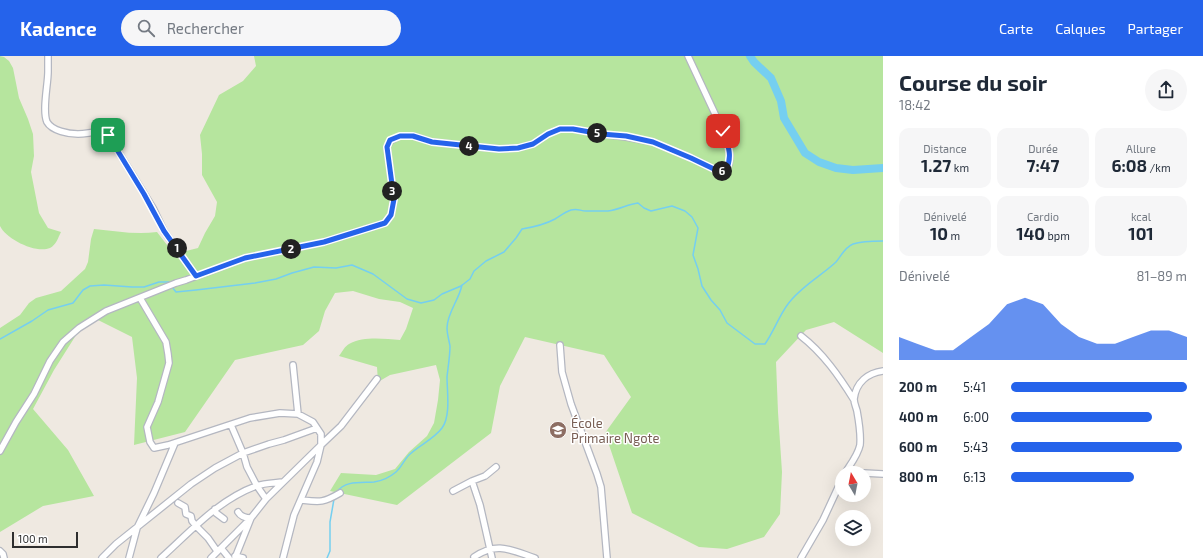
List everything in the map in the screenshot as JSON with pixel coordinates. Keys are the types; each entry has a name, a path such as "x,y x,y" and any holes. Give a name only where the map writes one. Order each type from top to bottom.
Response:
{"street":[{"path":"48,56 47,121 51,126 66,133 81,134 103,132 108,135 150,203 164,231 196,276"},
{"path":"0,451 34,394 50,361 63,342 79,328 106,311 176,283 245,258 324,242 385,223 391,215 394,199 387,147 390,140 400,136 413,136 432,142 499,149 518,148 533,144 548,134 560,129 573,129 601,134 626,136 653,142 718,171 726,170 729,164 730,156 723,131 688,56"},
{"path":"140,298 166,342 169,363 158,402 147,428 150,442 154,448 250,418 280,413 298,414 313,422 318,428 321,434 321,445 317,462 294,516 283,558"},
{"path":"801,336 809,342 829,363 854,400 859,426 860,446 849,466"},
{"path":"560,345 562,372 571,404 601,487 606,558"},
{"path":"293,365 298,414"},
{"path":"854,400 860,383 868,376 876,372 883,371"},
{"path":"211,558 251,518 266,499 341,426 377,379"},
{"path":"231,425 247,466 257,486 266,499"},
{"path":"102,558 116,544 197,480 215,468 243,454 318,428"},
{"path":"129,558 137,528 156,488 175,442"},
{"path":"454,491 472,481 486,476 496,467"},
{"path":"871,473 883,474"},
{"path":"472,481 480,506 492,558"},
{"path":"161,558 215,509 226,501 257,486 283,482"},
{"path":"301,500 327,500 340,493"},
{"path":"801,558 823,520 835,494"},
{"path":"178,503 185,507 186,514 191,516 192,521 196,526 219,550 229,558"},
{"path":"215,509 216,513 224,519"},
{"path":"238,512 246,518 251,518"},
{"path":"243,558 235,557 251,518"},
{"path":"474,557 489,548 504,548 535,558"},
{"path":"0,551 4,558"}],"green space":[{"path":"0,56 9,61 13,68 19,98 33,134 34,156 31,172 39,213 48,228 61,232 55,243 50,248 37,249 22,244 8,236 0,226"},
{"path":"254,56 883,56 883,353 834,322 806,330 776,362 782,472 780,514 764,537 727,549 699,547 632,513 605,433 631,397 604,355 525,337 500,386 491,433 397,505 330,491 341,473 376,475 395,469 409,452 427,436 434,423 438,400 440,380 436,365 390,375 378,382 377,367 339,356 348,345 355,341 374,339 400,340 406,329 413,308 400,302 379,299 353,291 335,293 325,311 319,331 303,345 235,360 185,432 134,445 137,378 132,337 98,320 78,332 54,370 33,409 68,450 94,496 43,506 0,532 0,328 20,315 29,303 36,298 61,291 85,269 88,262 94,229 133,233 157,232 174,254 198,248 215,216 217,202 202,175 200,135 219,95 243,81 256,66"}],"waterway":[{"path":"750,56 754,62 771,78 781,101 784,118 805,153 819,162 836,168 853,170 883,168"},
{"path":"172,287 176,292 255,283 276,279 314,267 336,268 352,265 373,274 407,299 421,303 434,300 442,294 461,286 470,279 474,271 486,261 504,252 522,229 547,223 571,210 608,211 638,203 651,211 672,206 685,211 692,217 698,228 693,255 702,286 711,300 720,310 727,323 755,344 765,344 793,298 836,262 848,247 860,242 883,241"},
{"path":"0,339 48,310 73,303 83,290 90,286 104,285 144,287 159,282 169,282 170,284"},
{"path":"337,492 340,488 349,484 374,482 391,476 398,470 409,455 442,428 445,423 448,410 447,377 450,346 447,330 448,322 462,285"},
{"path":"327,558 330,551 330,522 334,499"}],"place":[{"name":"École Primaire Ngote","path":"558,430"}],"route":[{"path":"108,135 153,208 164,231 196,276 245,258 324,242 385,223 391,215 394,199 387,147 390,140 400,136 413,136 432,142 499,149 518,148 533,144 548,134 560,129 573,129 601,134 626,136 653,142 718,171 726,170 729,164 730,156 723,131"}]}
